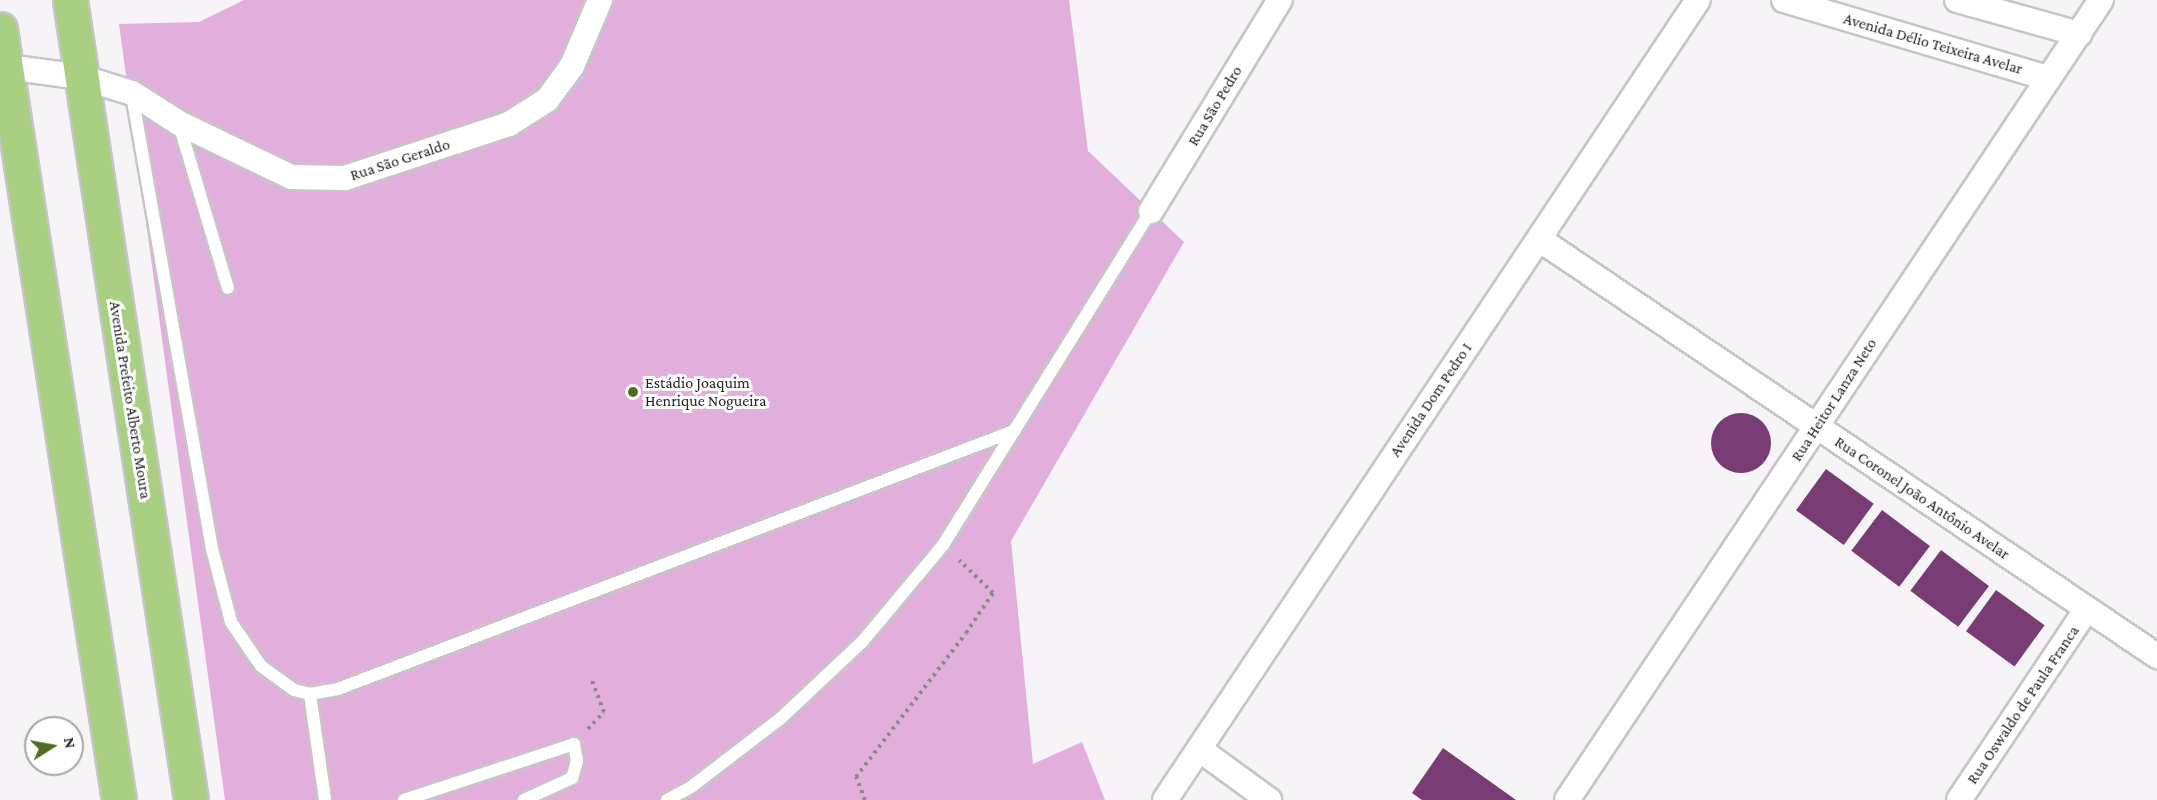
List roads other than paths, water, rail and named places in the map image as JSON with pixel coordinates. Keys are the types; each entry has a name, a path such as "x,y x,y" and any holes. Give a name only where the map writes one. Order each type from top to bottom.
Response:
{"highway":[{"name":"Avenida Prefeito Alberto Moura","path":"70,0 191,800"},
{"path":"0,29 3,67 119,800"}],"street":[{"name":"Rua São Geraldo","path":"3,67 81,77 132,93 179,123 291,177 345,178 509,124 547,100 572,66 600,0"},
{"name":"Rua São Pedro","path":"1151,211 1280,0"},
{"name":"Avenida Dom Pedro I","path":"1165,800 1698,0"},
{"name":"Avenida Délio Teixeira Avelar","path":"1784,0 2047,78"},
{"path":"1957,0 2079,34"},
{"name":"Rua Heitor Lanza Neto","path":"1568,800 2101,0"},
{"name":"Rua Coronel João Antônio Avelar","path":"1539,239 2157,656"},
{"name":"Rua Oswaldo de Paula Franca","path":"1959,800 2087,609"},
{"path":"1199,749 1269,800"}],"lane":[{"path":"132,93 212,549 231,622 261,666 294,690 310,694 338,689 1014,431"},
{"path":"179,123 228,288"},
{"path":"667,800 691,787 782,718 862,642 943,545 1151,211"},
{"path":"310,694 326,800"},
{"path":"404,800 573,744 577,761 572,778 524,800"}],"place":[{"name":"Estádio Joaquim Henrique Nogueira","path":"633,392"}]}
